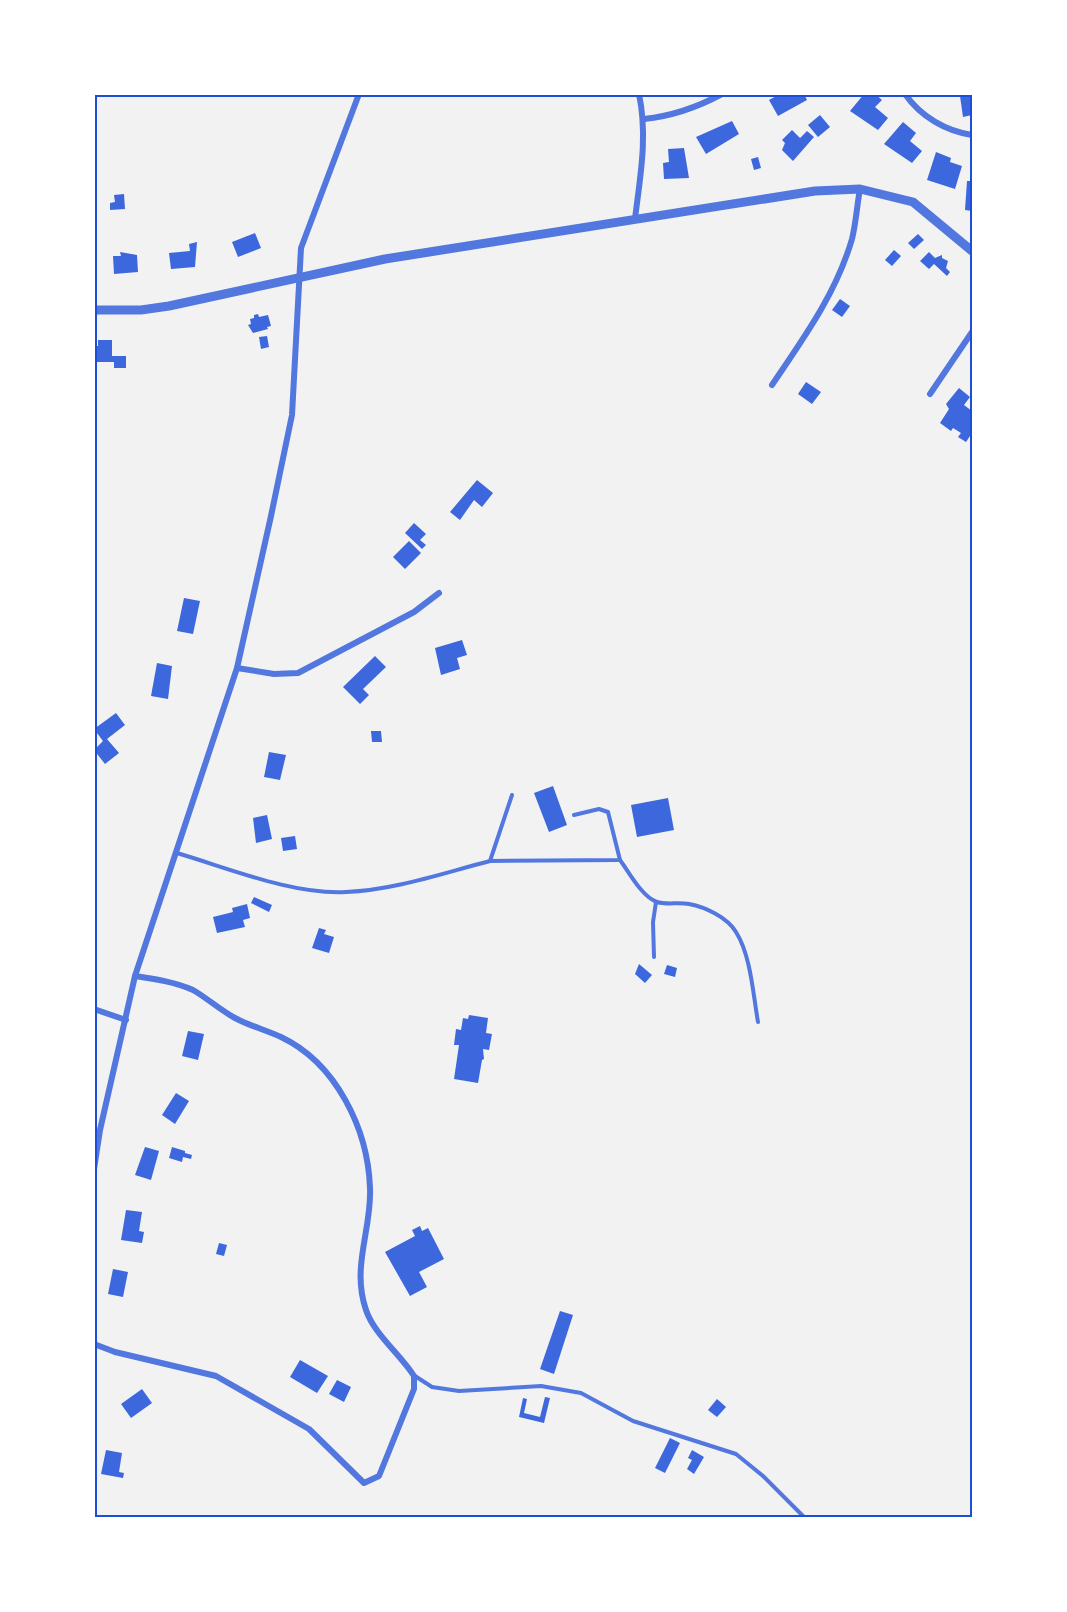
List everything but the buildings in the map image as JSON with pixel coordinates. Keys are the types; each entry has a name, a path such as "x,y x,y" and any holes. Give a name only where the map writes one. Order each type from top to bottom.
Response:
{"street":[{"path":"94,1169 100,1130 135,976 237,668 292,415 301,248 359,94"},
{"path":"634,219 644,148 644,119 639,94"},
{"path":"644,119 673,116 698,108 722,94"},
{"path":"905,94 931,120 950,131 972,135"},
{"path":"94,310 141,310 169,306 386,259 815,191 860,189 914,202 972,251"},
{"path":"772,385 813,326 835,285 852,238 860,189"},
{"path":"930,394 972,332"},
{"path":"237,668 274,674 298,673 414,612 439,593"},
{"path":"94,1344 115,1352 216,1376 309,1429 364,1483 379,1476 414,1389 414,1376 366,1310 361,1279 362,1242 369,1214 370,1187 358,1129 343,1095 311,1056 282,1038 234,1018 195,991 171,982 135,976"},
{"path":"94,1009 126,1020"}],"lane":[{"path":"490,861 512,795"},
{"path":"574,815 599,809 608,812 620,860 656,902 689,904 713,913 729,923 737,933 745,958 758,1022"},
{"path":"177,853 301,888 345,893 390,887 490,861 620,860"},
{"path":"654,957 653,922 656,902"},
{"path":"414,1376 432,1387 459,1391 542,1386 581,1393 633,1420 736,1454 763,1476 805,1518"}]}
